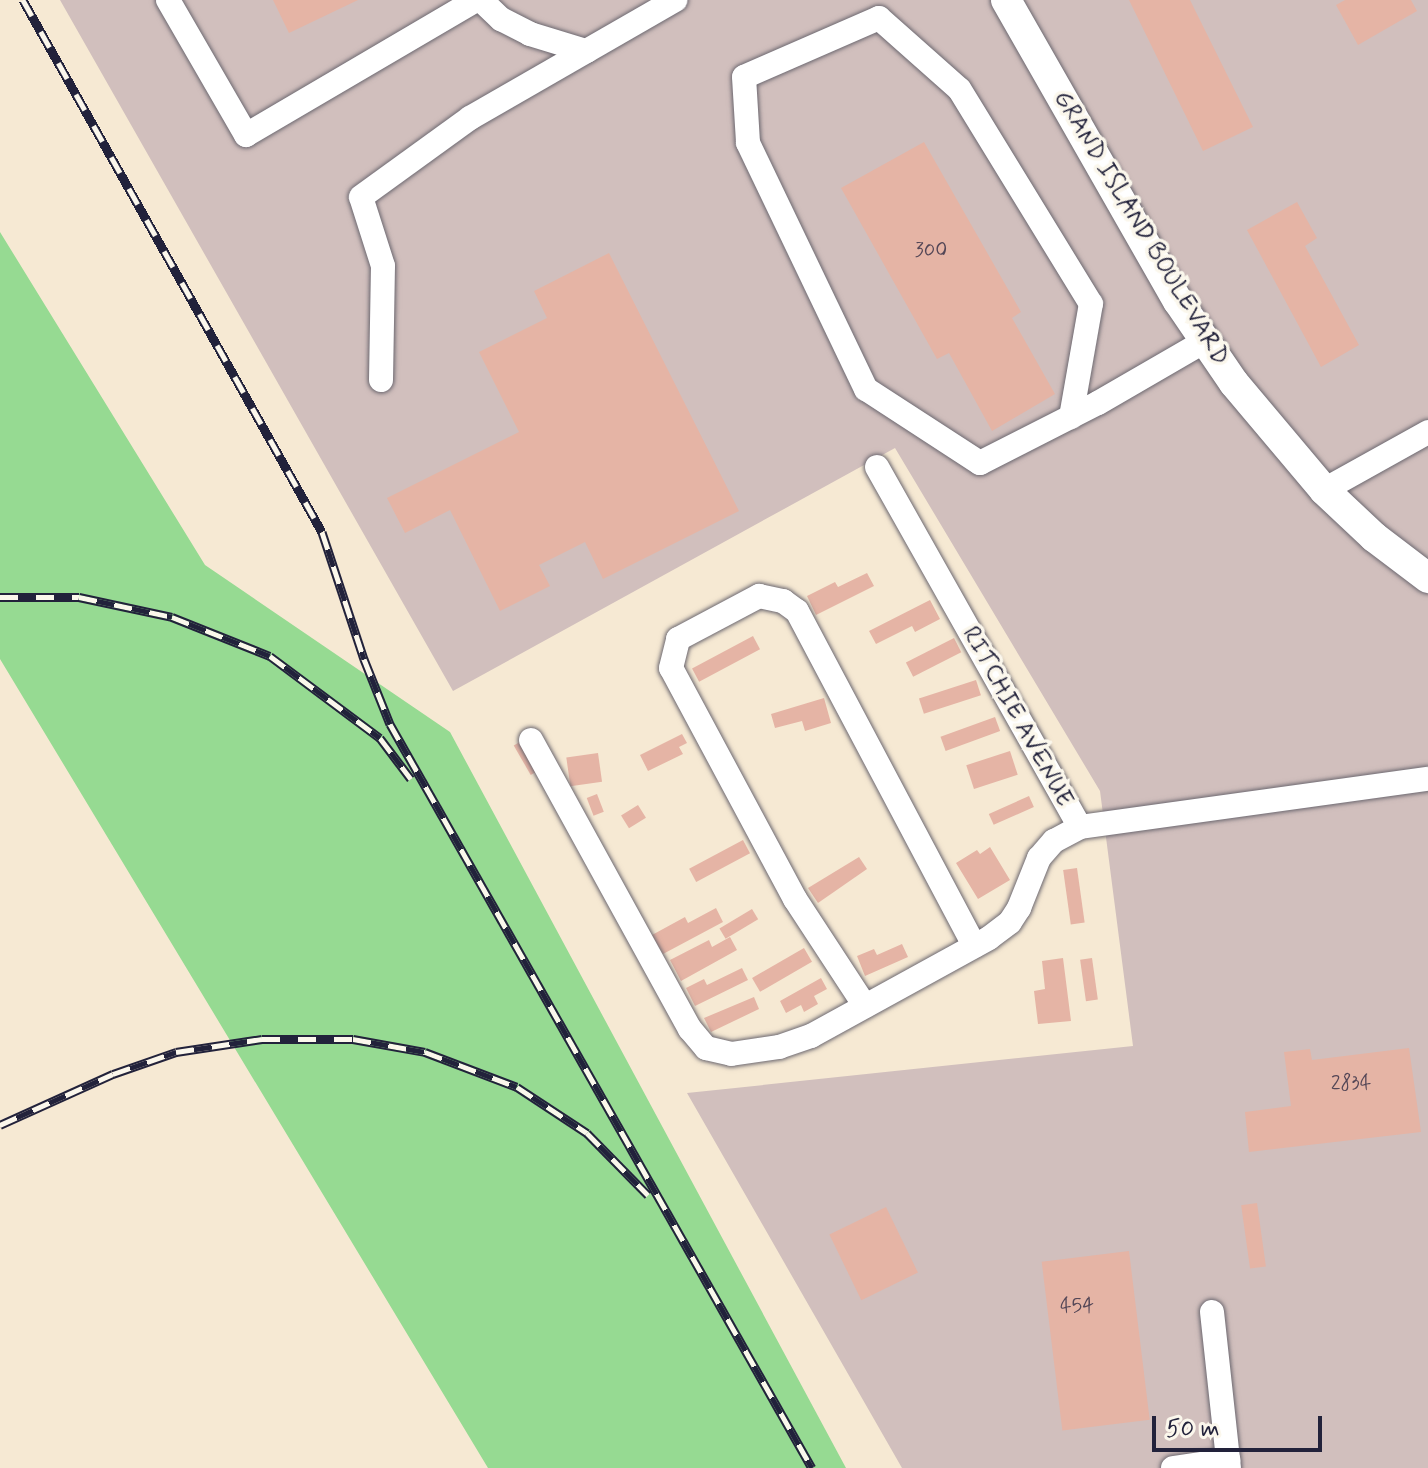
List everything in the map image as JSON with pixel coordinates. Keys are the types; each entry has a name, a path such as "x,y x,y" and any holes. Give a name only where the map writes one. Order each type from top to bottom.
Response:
{"main road":[{"name":"GRAND ISLAND BOULEVARD","path":"1006,0 1205,341 1262,419 1324,490 1374,537 1428,578"}],"street":[{"path":"168,0 246,135 478,0 501,19 530,34 586,51"},
{"path":"381,380 383,266 361,197 470,118 675,0"},
{"path":"1071,417 1091,304 959,89 879,18 744,77 748,143 866,389 980,463 1071,417 1205,341"},
{"path":"1324,490 1428,432"},
{"name":"RITCHIE AVENUE","path":"877,467 1080,827 1428,779"},
{"path":"865,1006 795,899 671,668 678,639 759,596 783,601 797,611 974,946"},
{"path":"531,740 690,1029 706,1048 731,1054 779,1047 811,1036 974,946 1010,922 1019,908 1039,858 1054,841 1080,827"},
{"path":"1173,1468 1228,1464 1212,1312"}],"shaded area":[{"path":"60,0 1428,0 1428,1468 902,1468 687,1093 1133,1046 1100,791 895,448 453,691"}],"green space":[{"path":"0,232 205,565 450,732 846,1468 488,1468 0,659"}],"building":[{"path":"273,0 358,0 289,33"},
{"path":"1129,0 1190,0 1253,127 1203,151"},
{"path":"1345,0 1411,0 1417,11 1358,45 1336,5"},
{"path":"924,142 1021,312 1012,318 1055,394 992,431 949,353 937,359 841,188"},
{"path":"1297,202 1317,238 1305,246 1359,345 1321,367 1247,230"},
{"path":"609,253 739,511 603,579 585,542 539,565 550,586 500,611 450,510 405,533 387,498 519,432 479,352 547,318 534,291"},
{"path":"867,573 874,586 816,615 807,596 835,582 838,587"},
{"path":"930,600 940,619 915,632 912,626 876,644 869,631"},
{"path":"753,636 760,649 699,682 692,668"},
{"path":"954,638 961,652 913,677 906,663"},
{"path":"976,680 981,695 924,714 919,699"},
{"path":"824,698 831,723 805,731 802,721 775,728 771,714"},
{"path":"995,717 1000,731 946,751 940,737"},
{"path":"682,734 687,743 679,747 683,754 648,771 640,755"},
{"path":"525,739 542,768 531,775 514,746"},
{"path":"1010,751 1018,775 974,789 966,765"},
{"path":"598,753 602,782 570,786 566,757"},
{"path":"597,794 604,812 594,816 587,798"},
{"path":"1029,796 1034,807 994,825 989,814"},
{"path":"638,805 646,818 629,828 621,816"},
{"path":"743,840 750,853 696,882 689,869"},
{"path":"990,847 1010,880 978,899 956,863 977,850 980,854"},
{"path":"859,857 867,869 818,903 808,888"},
{"path":"1077,868 1085,922 1071,924 1063,870"},
{"path":"716,908 723,922 663,954 652,935 685,917 688,923"},
{"path":"752,909 758,919 726,939 719,929"},
{"path":"730,937 737,950 681,981 670,960 709,940 712,947"},
{"path":"902,944 908,957 865,976 857,956 874,949 877,955"},
{"path":"804,948 812,962 760,992 752,978"},
{"path":"1063,958 1071,1021 1038,1024 1034,991 1045,989 1042,961"},
{"path":"1092,958 1098,1000 1086,1001 1080,960"},
{"path":"742,968 748,980 695,1006 686,988 704,979 707,985"},
{"path":"821,978 827,989 814,996 818,1004 804,1012 801,1005 786,1013 780,1001"},
{"path":"754,997 759,1009 711,1032 704,1018"},
{"path":"1409,1048 1421,1132 1249,1152 1245,1112 1291,1106 1284,1052 1310,1049 1312,1060"},
{"path":"1257,1203 1266,1266 1250,1269 1241,1205"},
{"path":"886,1207 918,1273 861,1300 829,1235"},
{"path":"1129,1251 1150,1420 1062,1430 1042,1262"}],"railway":[{"path":"23,0 322,532 364,659 390,724 812,1468"},
{"path":"0,597 79,597 172,617 270,656 380,738 411,779"},
{"path":"0,1125 113,1074 176,1052 262,1039 353,1039 425,1052 517,1087 587,1133 648,1195"}]}
